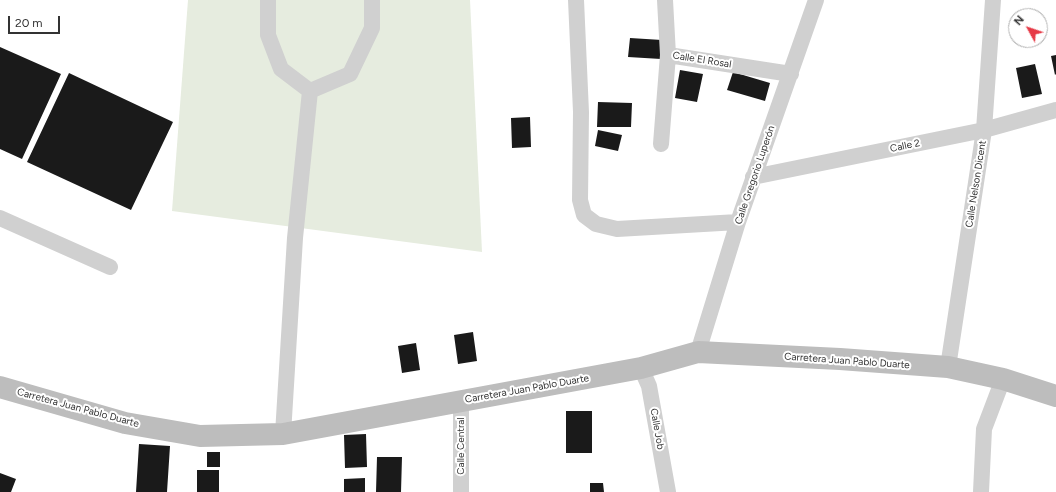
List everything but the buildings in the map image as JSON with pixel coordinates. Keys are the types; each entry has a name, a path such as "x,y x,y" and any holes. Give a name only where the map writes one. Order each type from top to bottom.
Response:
{"main road":[{"name":"Carretera Juan Pablo Duarte","path":"0,387 125,423 200,436 283,434 641,368 698,352 948,367 1003,379 1056,396"}],"street":[{"path":"268,0 268,35 281,69 310,91"},
{"path":"310,91 350,74 372,28 372,0"},
{"path":"576,0 580,112 580,200 584,215 596,224 617,229 738,222"},
{"name":"Calle El Rosal","path":"665,0 668,55 790,74"},
{"name":"Calle Gregorio Luperón","path":"698,352 753,177 816,0"},
{"name":"Calle Nelson Dicent","path":"948,367 984,130 993,0"},
{"path":"662,144 668,55"},
{"path":"283,434 295,238 310,91"},
{"name":"Calle 2","path":"753,177 984,130 1056,110"},
{"path":"0,218 110,267"},
{"name":"Calle Job","path":"641,368 649,386 668,492"},
{"path":"981,492 984,429 1003,379"},
{"name":"Calle Central","path":"461,401 461,492"}],"shaded area":[{"path":"188,0 470,0 482,252 172,211"}]}
